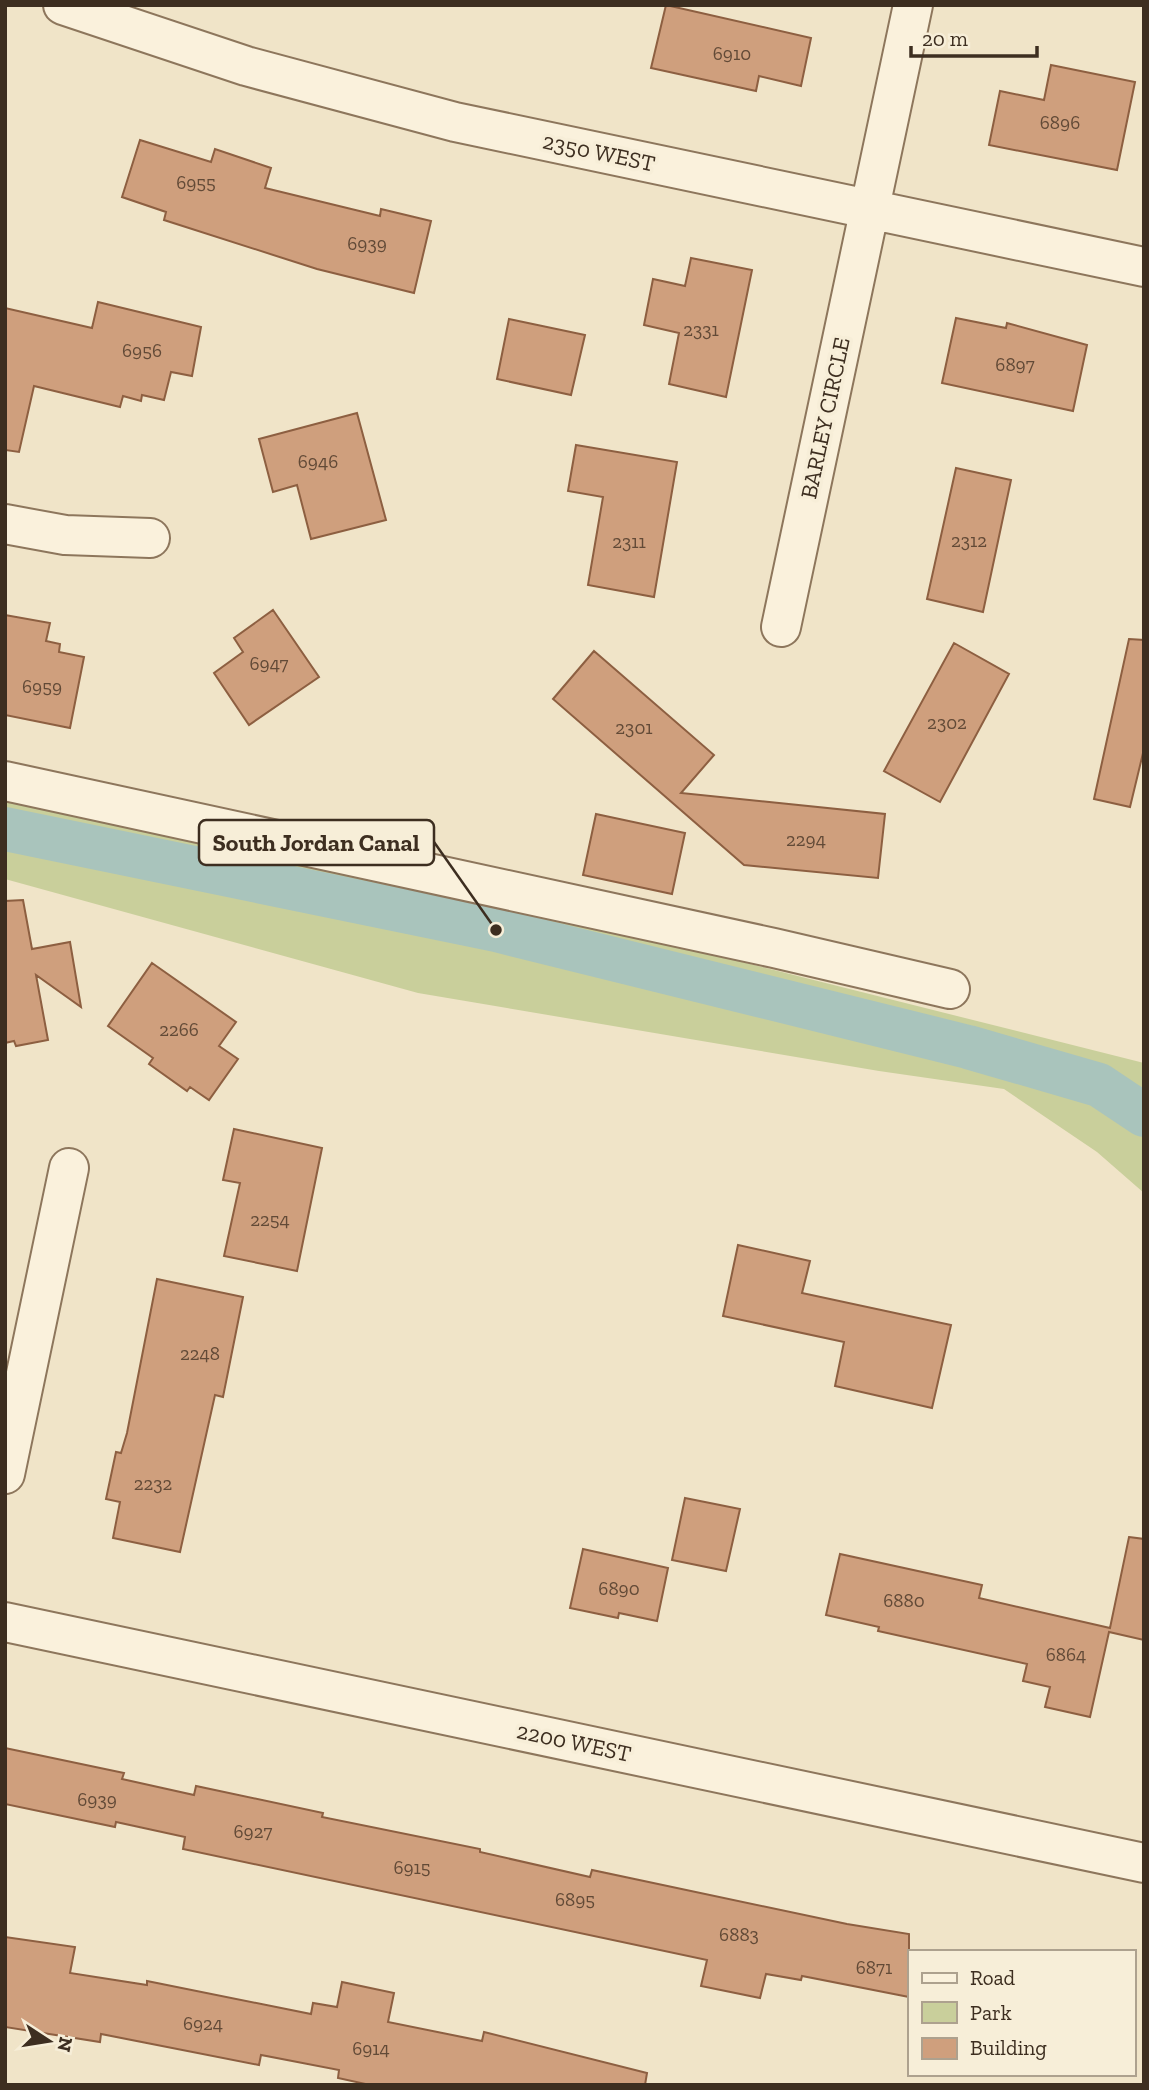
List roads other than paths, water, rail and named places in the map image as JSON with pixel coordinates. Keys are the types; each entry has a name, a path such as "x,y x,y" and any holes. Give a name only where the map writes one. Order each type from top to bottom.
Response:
{"street":[{"name":"2350 WEST","path":"63,5 246,66 455,122 1144,267"},
{"name":"BARLEY CIRCLE","path":"781,627 914,5"},
{"path":"5,524 65,535 150,538"},
{"path":"5,781 747,942 950,989"},
{"path":"5,1474 69,1168"},
{"name":"2200 WEST","path":"5,1622 1144,1863"}],"waterway":[{"path":"5,829 496,930 968,1047 1099,1085 1144,1115"}],"place":[{"name":"South Jordan Canal","path":"496,930"}]}
